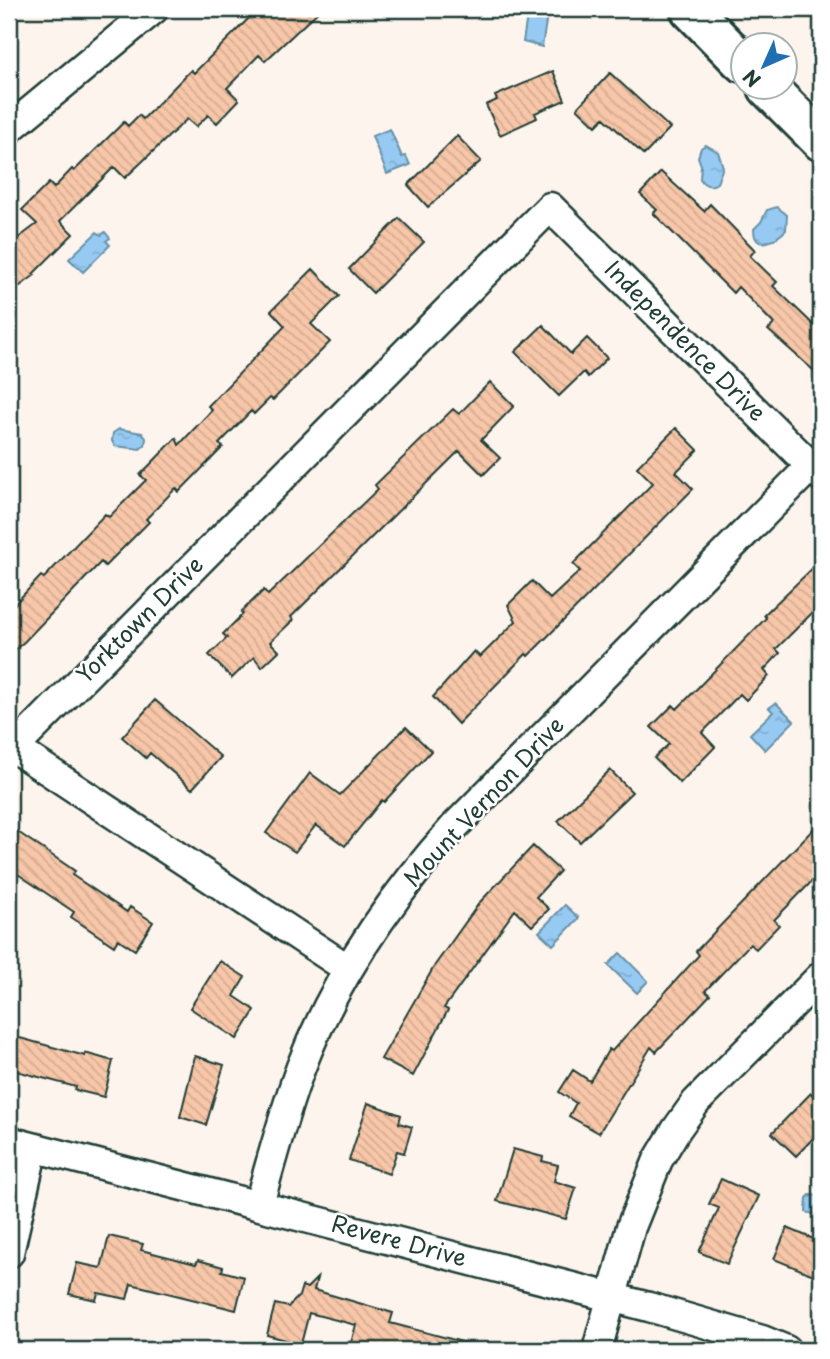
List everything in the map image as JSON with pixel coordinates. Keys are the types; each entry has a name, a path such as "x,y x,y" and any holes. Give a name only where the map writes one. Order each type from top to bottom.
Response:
{"street":[{"path":"9,129 154,9"},
{"path":"690,9 728,47"},
{"path":"782,102 821,141"},
{"name":"Independence Drive","path":"550,206 816,471"},
{"name":"Yorktown Drive","path":"348,969 13,748 550,206"},
{"name":"Mount Vernon Drive","path":"259,1204 301,1066 348,969 402,888 455,826 816,471"},
{"path":"597,1350 631,1227 658,1160 696,1102 821,976"},
{"path":"9,1253 21,1145"},
{"name":"Revere Drive","path":"21,1145 259,1204 611,1297 762,1340 786,1350"}],"water":[{"path":"528,9 548,9 542,47 523,42"},
{"path":"390,129 402,157 406,156 410,165 387,174 372,136"},
{"path":"706,145 718,152 723,167 717,183 710,186 700,179 701,165 698,157 701,148"},
{"path":"777,207 787,215 786,230 761,243 755,236 754,229 767,210"},
{"path":"97,232 101,235 105,232 110,238 106,241 110,245 83,272 69,259"},
{"path":"119,429 142,433 146,438 145,445 140,449 115,446 112,441 113,433"},
{"path":"776,703 794,721 765,750 750,734 773,712 769,708"},
{"path":"565,905 579,918 553,945 539,932"},
{"path":"620,953 648,981 637,993 608,965"},
{"path":"810,1195 821,1196 821,1216 806,1212 807,1198"}],"building":[{"path":"258,9 321,9 265,61 259,55 227,88 239,100 217,123 208,115 196,127 187,119 125,178 114,167 60,221 73,234 33,274 35,275 9,294 9,245 37,224 22,210 49,183 54,188 72,169 74,171 124,122 128,126 139,115 143,119 191,70 194,73"},
{"path":"553,71 565,100 535,113 537,118 500,135 486,105 497,100 495,96"},
{"path":"610,73 670,128 644,155 604,118 596,126 577,108"},
{"path":"457,136 481,161 428,207 408,185"},
{"path":"661,172 704,211 710,204 755,250 750,256 777,282 773,286 821,332 821,377 768,330 774,324 738,287 733,293 653,213 657,210 640,194"},
{"path":"399,218 424,242 373,293 349,269"},
{"path":"313,269 339,296 311,324 330,342 273,400 270,398 254,414 251,411 219,444 223,447 179,492 176,488 146,519 149,522 105,566 101,562 24,642 9,654 9,610 41,576 44,578 105,514 109,517 146,480 140,475 176,438 179,445 212,410 208,406 285,326 271,311"},
{"path":"543,325 571,354 587,338 607,358 588,377 584,372 559,396 515,352"},
{"path":"490,382 514,406 481,440 500,458 483,475 459,451 291,617 293,620 270,642 279,651 262,667 254,657 232,678 209,655 227,638 223,634 243,614 241,612 264,590 268,595 378,489 375,485 453,409 459,414"},
{"path":"676,428 698,450 676,472 693,489 458,724 433,697 474,651 480,657 516,621 508,605 532,581 550,599 580,571 573,564 653,483 637,467"},
{"path":"821,560 821,604 776,649 780,653 764,670 769,676 746,700 740,694 702,733 715,747 680,783 654,758 669,744 651,727 673,705 677,709 766,618 764,615"},
{"path":"155,700 221,757 192,789 150,753 146,758 122,737"},
{"path":"406,727 431,751 384,802 382,800 345,846 316,825 295,852 266,833 310,773 340,795"},
{"path":"610,770 632,792 580,842 558,821"},
{"path":"821,821 821,872 774,920 779,925 756,949 750,944 705,991 710,995 656,1052 651,1047 599,1133 569,1116 576,1103 559,1092 573,1070 590,1081 609,1049 612,1051 699,955 696,951"},
{"path":"9,826 75,871 72,875 127,912 130,907 153,922 135,950 118,939 114,946 71,917 74,912 9,868"},
{"path":"533,846 560,871 536,897 549,909 532,926 515,910 444,1008 448,1010 413,1076 381,1059 435,965 480,902"},
{"path":"220,961 245,977 234,996 255,1010 237,1039 190,1008"},
{"path":"9,1035 113,1061 104,1097 9,1069"},
{"path":"195,1056 224,1065 206,1125 180,1117"},
{"path":"811,1093 821,1103 821,1130 796,1156 772,1133"},
{"path":"368,1103 401,1115 399,1123 412,1127 404,1153 397,1151 389,1174 349,1160"},
{"path":"513,1149 543,1157 542,1161 558,1165 554,1181 576,1188 566,1219 497,1201"},
{"path":"721,1179 759,1196 727,1264 699,1252 719,1208 709,1204"},
{"path":"787,1228 821,1242 821,1278 774,1259"},
{"path":"109,1236 143,1244 141,1250 196,1264 198,1260 223,1267 222,1271 244,1277 236,1310 131,1284 127,1299 98,1293 96,1300 69,1294 77,1263 101,1268"},
{"path":"317,1278 314,1290 393,1313 390,1323 470,1344 469,1350 349,1350 356,1325 309,1313 301,1344 267,1335 275,1304 288,1307 299,1296 302,1286 307,1288"}]}
